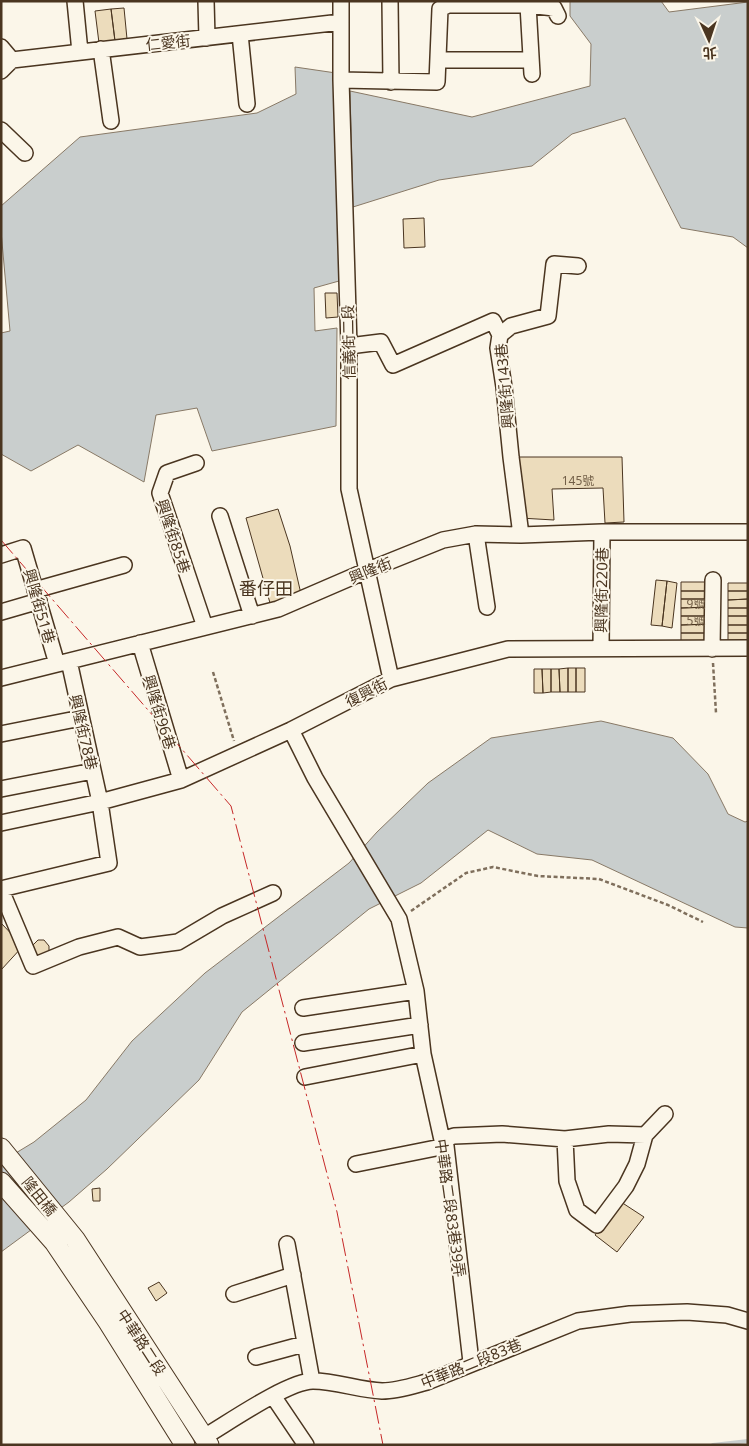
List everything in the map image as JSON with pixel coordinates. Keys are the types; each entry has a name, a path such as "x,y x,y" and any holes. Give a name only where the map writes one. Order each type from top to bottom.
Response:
{"main road":[{"name":"隆田橋","path":"4,1151 75,1239"},
{"name":"隆田橋","path":"1,1182 54,1242"},
{"name":"中華路二段","path":"75,1239 207,1441"},
{"name":"中華路二段","path":"54,1242 108,1322 185,1445"}],"street":[{"path":"75,1 80,52"},
{"path":"206,1 208,38"},
{"name":"信義街二段","path":"341,1 341,80 349,346 349,489 391,679"},
{"path":"390,1 391,82"},
{"path":"341,80 437,82 440,9 448,5 528,5 554,8 558,16"},
{"path":"438,60 531,67 528,5"},
{"name":"仁愛街","path":"12,60 341,22"},
{"path":"240,34 247,104"},
{"path":"1,46 12,60 1,71"},
{"path":"100,49 111,121"},
{"path":"1,130 25,153"},
{"name":"興隆街143巷","path":"521,535 498,348 500,335 511,326 548,316 554,264 578,266"},
{"path":"349,346 381,342 394,365 493,321 500,335"},
{"name":"興隆街85巷","path":"196,463 167,474 160,493 205,627"},
{"path":"220,516 252,616"},
{"name":"興隆街220巷","path":"601,648 602,532"},
{"name":"興隆街","path":"1,678 278,609 443,540 476,534 748,532"},
{"path":"476,534 487,607"},
{"name":"興隆街51巷","path":"1,555 23,548 37,595 63,663"},
{"path":"1,612 37,595 124,565"},
{"path":"712,649 713,580"},
{"name":"興隆街96巷","path":"140,643 181,780"},
{"name":"復興街","path":"1,823 100,802 181,780 292,730 391,679 508,648 748,648"},
{"name":"興隆街78巷","path":"1,889 109,863 100,802 81,718 63,663"},
{"path":"1,734 81,718"},
{"name":"中華路二段83巷39弄","path":"292,730 314,778 399,919 416,991 423,1054 444,1143 471,1362"},
{"path":"1,789 93,771"},
{"path":"1,889 33,966 79,948 118,937 140,947 178,942 222,916 273,892"},
{"path":"303,1008 416,991"},
{"path":"304,1043 420,1025"},
{"path":"305,1077 423,1054"},
{"path":"565,1139 567,1181 577,1210 597,1225 626,1186 637,1164 645,1135 665,1114"},
{"path":"356,1164 444,1143 454,1136 502,1134 565,1139 608,1134 645,1135"},
{"path":"287,1244 312,1381"},
{"path":"234,1294 293,1276"},
{"name":"中華路二段83巷","path":"207,1441 273,1396 298,1384 312,1381 382,1391 401,1389 426,1382 471,1362 578,1321 630,1314 687,1312 727,1315 748,1321"},
{"path":"256,1357 304,1344"},
{"path":"273,1396 306,1445"}],"path":[{"path":"712,649 716,713"},
{"path":"213,672 238,754"},
{"path":"399,919 466,873 493,867 538,876 598,879 668,905 703,922"}],"shaded area":[{"path":"570,1 661,1 669,12 748,2 748,248 733,237 681,228 625,118 572,134 532,166 439,180 353,207 350,91 472,117 590,86 591,44 570,16"},
{"path":"295,67 336,73 339,281 314,288 315,331 337,328 336,426 212,451 197,408 156,415 144,482 78,445 31,471 1,454 1,333 10,331 1,231 1,206 80,137 257,113 296,94"},
{"path":"601,721 673,738 708,774 728,814 745,822 748,821 748,928 735,927 592,860 537,854 488,830 421,883 369,909 242,1012 199,1080 107,1169 69,1202 1,1252 1,1162 34,1142 86,1100 132,1041 205,973 349,863 377,832 428,783 491,738"}],"building":[{"path":"124,8 127,39 115,41 111,9"},
{"path":"111,9 115,41 99,43 95,11"},
{"path":"424,218 425,247 404,248 403,219"},
{"path":"325,293 337,293 338,317 326,318"},
{"path":"511,457 622,457 624,522 605,523 603,488 552,489 554,520 520,518"},
{"path":"278,509 290,546 301,594 270,603 246,518"},
{"path":"656,580 667,581 662,626 651,625"},
{"path":"667,581 677,583 672,628 662,626"},
{"path":"681,582 711,582 711,591 681,591"},
{"path":"728,583 748,583 748,591 728,591"},
{"path":"681,591 711,591 711,599 681,599"},
{"path":"728,591 748,591 748,599 728,600"},
{"path":"681,599 711,599 711,607 681,608"},
{"path":"748,599 748,608 728,608 728,600"},
{"path":"711,607 711,616 681,616 681,608"},
{"path":"728,608 748,608 748,616 728,616"},
{"path":"681,616 711,616 712,624 681,625"},
{"path":"728,616 748,616 748,625 728,625"},
{"path":"712,624 712,633 681,633 681,625"},
{"path":"728,625 748,625 748,633 728,633"},
{"path":"681,633 712,633 712,641 681,642"},
{"path":"728,633 748,633 748,642 728,642"},
{"path":"568,668 576,668 576,692 568,692"},
{"path":"568,668 568,692 560,692 559,669"},
{"path":"576,668 585,668 585,692 576,692"},
{"path":"534,669 542,669 543,693 534,693"},
{"path":"542,669 551,669 551,692 543,693"},
{"path":"551,669 559,669 560,692 551,692"},
{"path":"1,923 23,946 1,970"},
{"path":"38,940 44,940 49,946 49,952 39,957 36,956 32,946"},
{"path":"100,1188 100,1201 93,1201 92,1189"},
{"path":"621,1202 644,1217 617,1252 595,1235"},
{"path":"159,1282 167,1293 156,1301 148,1288"}],"waterway":[{"path":"713,1445 748,1441"}],"power":[{"path":"1,540 231,806 337,1212 383,1445"}],"district":[{"name":"番仔田","path":"266,588"}]}
